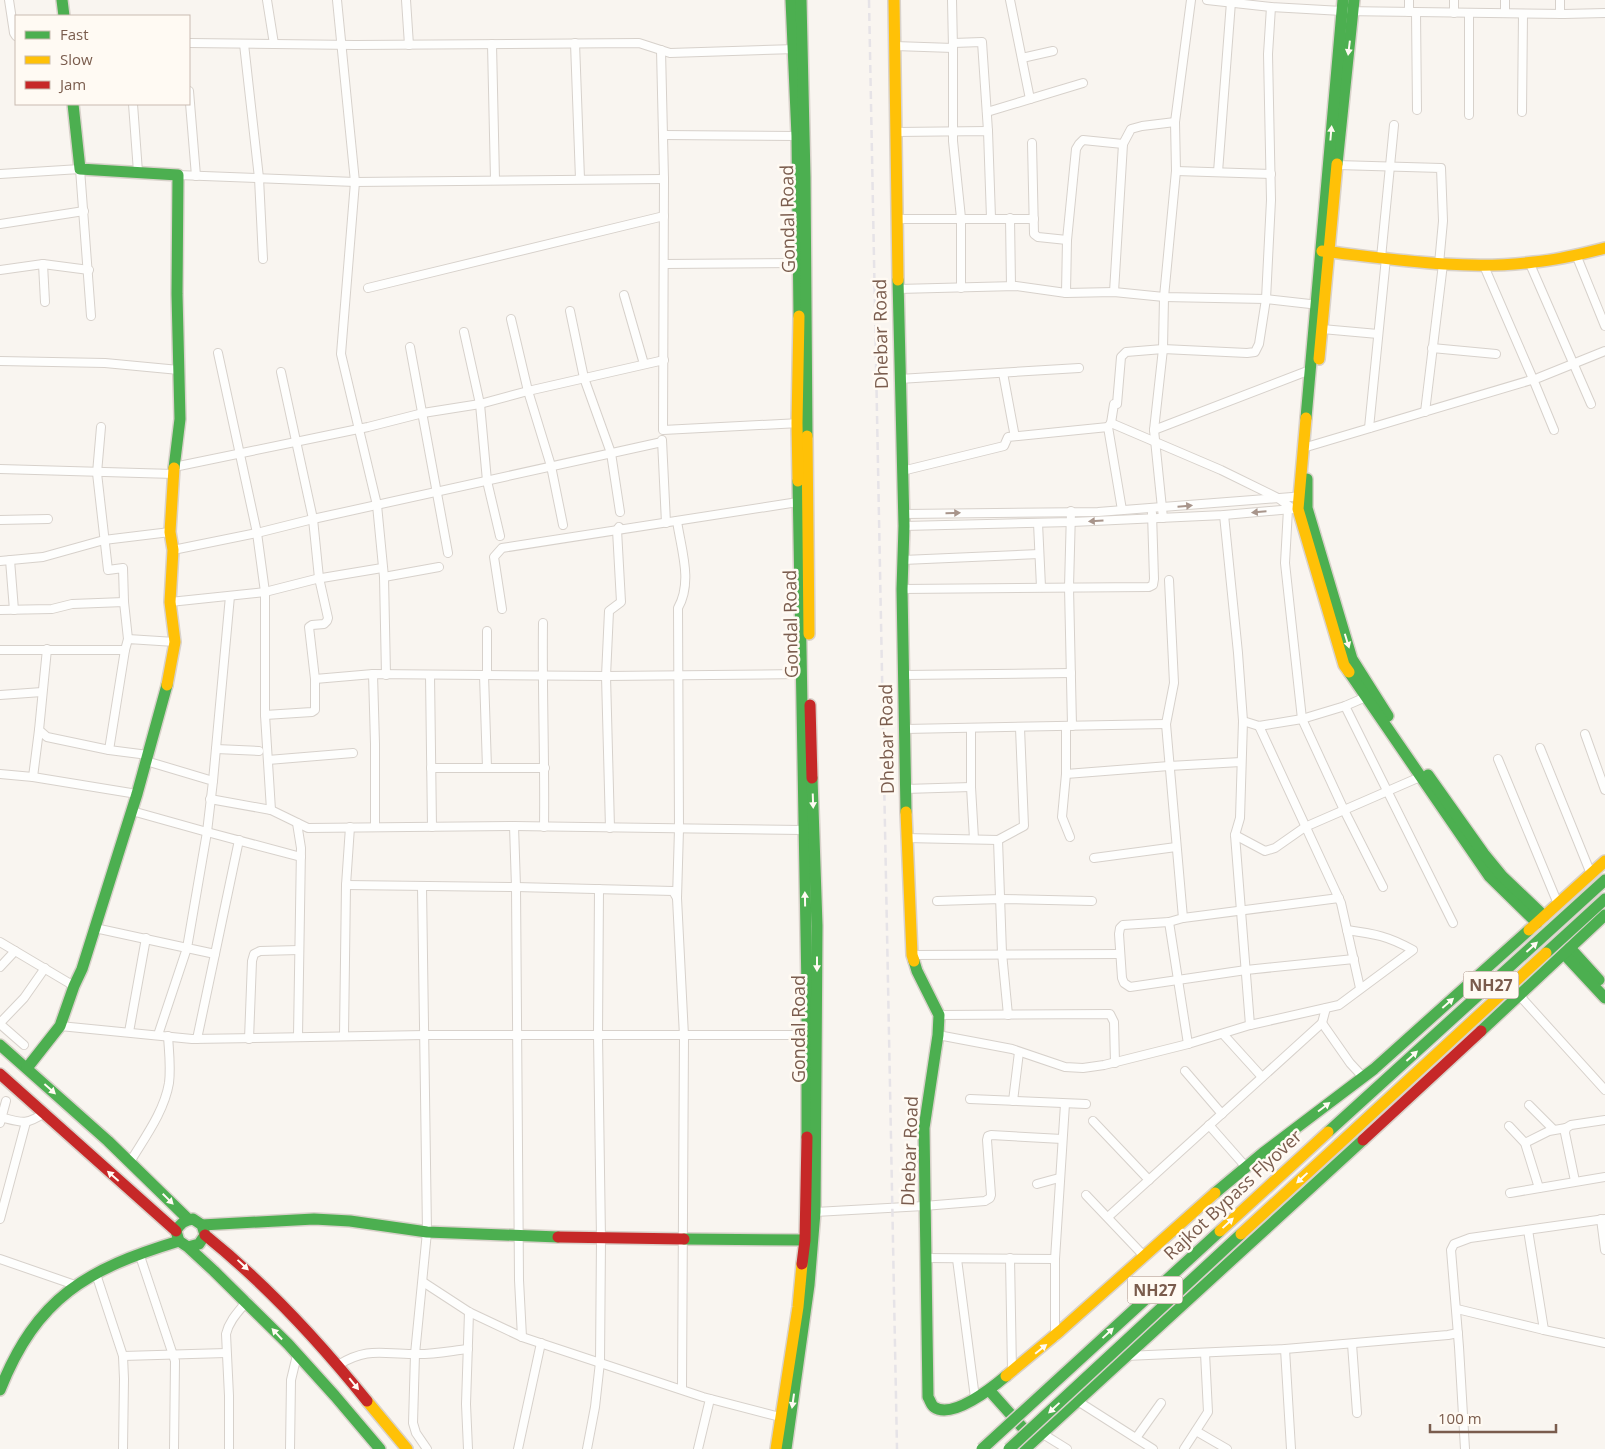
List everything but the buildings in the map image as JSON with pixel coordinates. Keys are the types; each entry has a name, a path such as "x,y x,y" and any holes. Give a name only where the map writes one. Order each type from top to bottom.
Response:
{"main road":[{"path":"62,0 64,15"},
{"path":"786,1449 786,1419 796,1322 809,1244 812,1035 803,830 798,502 802,423 798,263 798,49 791,0"},
{"name":"Gondal Road","path":"801,0 798,49 802,423 817,926 812,1035 815,1212 809,1244"},
{"name":"Dhebar Road","path":"894,0 899,379 904,514 902,589 906,838 912,955 917,971 939,1016 938,1036 925,1117 924,1206 930,1403 933,1408 944,1410 956,1408 989,1390 1055,1337 1246,1167 1364,1078 1605,861"},
{"path":"1325,251 1337,165 1348,5"},
{"path":"1348,5 1320,305 1310,370 1303,496 1296,509 1344,665 1489,876 1541,920"},
{"path":"27,1068 60,1026 82,969 137,794 170,675 175,642 170,602 173,550 170,532 180,419 177,294 178,175 80,169 73,105"},
{"path":"1325,251 1441,264 1484,266 1530,264 1577,257 1605,248"},
{"path":"1306,447 1322,329 1320,305"},
{"path":"1296,509 1355,664 1393,724 1484,854 1541,920"},
{"name":"NH27","path":"1376,1089 1605,880"},
{"name":"NH27","path":"1392,1095 1605,899"},
{"path":"1025,1449 1076,1400 1401,1105 1605,915"},
{"path":"1567,951 1605,987"},
{"path":"1567,951 1605,998"},
{"path":"0,1045 130,1162 188,1219 198,1221 204,1230 259,1280 338,1365 407,1449"},
{"path":"1415,1074 1440,1068"},
{"path":"0,1074 44,1112 247,1301 380,1449"},
{"path":"1364,1078 1376,1089"},
{"name":"Rajkot Bypass Flyover","path":"982,1449 1376,1089"},
{"path":"1392,1095 1401,1105"},
{"name":"Rajkot Bypass Flyover","path":"1009,1449 1392,1095"},
{"path":"181,1240 183,1221 188,1219"},
{"path":"204,1230 314,1219 334,1219 427,1232 519,1237 601,1239 684,1238 809,1244"},
{"path":"0,1390 14,1357 32,1328 75,1285 139,1254 181,1240 199,1244 204,1230"},
{"path":"989,1390 1019,1425 1039,1437"},
{"path":"776,1449 786,1419"}],"street":[{"path":"9,0 15,34"},
{"path":"267,0 274,44"},
{"path":"337,0 355,182 341,354 377,505 384,577 386,674"},
{"path":"406,0 409,45"},
{"path":"952,0 953,141 961,218 961,288"},
{"path":"1010,0 1030,99"},
{"path":"1164,518 1154,430 1176,171 1175,122 1191,0"},
{"path":"1207,0 1271,7 1348,5 1412,12 1605,13"},
{"path":"1409,0 1412,12 1417,110"},
{"path":"1454,0 1454,12"},
{"path":"1505,0 1505,13"},
{"path":"1560,0 1560,14"},
{"path":"1218,172 1232,2"},
{"path":"1122,510 1110,425 1116,404 1123,353 1162,349 1247,353 1255,352 1259,344 1266,300 1271,200 1268,54 1271,7"},
{"path":"1469,13 1469,115"},
{"path":"1522,112 1523,14"},
{"path":"895,46 953,46 982,42 988,131 990,218"},
{"path":"190,43 409,45 640,43 670,54 798,49"},
{"path":"575,43 580,180"},
{"path":"244,44 259,178 263,258"},
{"path":"492,44 495,180"},
{"path":"660,50 664,179 662,442 666,522"},
{"path":"1022,58 1053,50"},
{"path":"987,112 1083,83"},
{"path":"190,103 196,176"},
{"path":"132,105 138,172"},
{"path":"1114,292 1123,144 1131,129 1175,122"},
{"path":"1369,428 1394,125"},
{"path":"896,132 988,131"},
{"path":"663,135 797,136"},
{"path":"1066,293 1067,240 1076,149 1083,140 1123,144"},
{"path":"1032,143 1034,234 1038,237 1067,240"},
{"path":"1337,165 1390,165 1441,168 1443,221 1441,264 1425,412"},
{"path":"0,174 80,169 91,316"},
{"path":"1176,171 1271,174"},
{"path":"178,175 355,182 664,179"},
{"path":"0,224 84,211"},
{"path":"368,288 664,216"},
{"path":"1010,218 1010,286"},
{"path":"897,219 1034,219"},
{"path":"1577,257 1605,326"},
{"path":"664,264 798,263"},
{"path":"0,270 43,264 89,270"},
{"path":"43,264 44,302"},
{"path":"1530,264 1591,404"},
{"path":"1484,266 1554,430"},
{"path":"898,289 1010,286 1066,293 1114,292 1164,297 1266,300 1320,305"},
{"path":"624,295 644,364"},
{"path":"570,311 584,378 611,453 620,512"},
{"path":"511,319 528,391 551,466 563,526"},
{"path":"1322,329 1378,334"},
{"path":"464,332 480,404 487,481 500,536"},
{"path":"410,347 424,413 436,492 448,553"},
{"path":"1432,348 1496,354"},
{"path":"1306,447 1533,379 1605,351"},
{"path":"218,353 257,533 265,592 265,715 271,810"},
{"path":"0,469 97,473 174,471 240,454 360,429 424,413 480,404 664,360"},
{"path":"0,361 105,363 179,370"},
{"path":"899,379 1079,368"},
{"path":"1154,430 1310,370"},
{"path":"265,715 312,712 315,710 315,678 309,627 324,624 328,618 320,578 313,519 281,372"},
{"path":"1003,373 1014,432"},
{"path":"663,430 802,423"},
{"path":"902,471 1004,446 1008,438 1110,425 1156,442 1221,470 1296,509"},
{"path":"101,427 97,473 104,540 108,570 123,568 128,639 108,750"},
{"path":"173,550 257,533 662,442"},
{"path":"904,514 1152,509 1303,496"},
{"path":"502,609 494,557 502,548 618,528 677,521 798,502"},
{"path":"902,589 1151,586 1154,579 1152,509"},
{"path":"904,526 1072,522 1224,515 1296,509"},
{"path":"1296,509 1285,563 1302,719 1344,810 1383,886"},
{"path":"1070,837 1062,817 1071,673 1069,587 1071,511"},
{"path":"1224,515 1243,721 1240,818 1235,835 1250,1025"},
{"path":"0,520 48,519"},
{"path":"677,521 686,582 682,602 678,608 677,675 679,829 677,898 684,1036 682,1389"},
{"path":"1038,523 1041,587"},
{"path":"610,828 606,676 609,611 622,602 618,528"},
{"path":"0,561 43,557 104,540 170,532"},
{"path":"903,560 1039,554"},
{"path":"10,560 14,610"},
{"path":"384,577 438,566"},
{"path":"170,602 265,592 320,578 382,568"},
{"path":"1169,580 1174,683 1166,724 1183,918"},
{"path":"158,1035 188,948 207,832 230,596"},
{"path":"0,610 52,609 72,604 124,602"},
{"path":"543,623 544,827"},
{"path":"487,630 487,768"},
{"path":"128,639 175,642"},
{"path":"33,777 47,649"},
{"path":"0,650 125,650"},
{"path":"904,675 1071,673"},
{"path":"315,678 373,674 606,676 802,674"},
{"path":"373,674 375,827"},
{"path":"430,675 432,827"},
{"path":"0,694 42,692"},
{"path":"1243,721 1258,726 1302,719 1345,706 1366,697"},
{"path":"1345,706 1452,923"},
{"path":"905,729 1166,724"},
{"path":"1258,726 1339,898 1360,988"},
{"path":"971,728 971,787 974,839"},
{"path":"906,838 998,840 1024,826 1020,728"},
{"path":"39,730 47,737 147,758 212,781"},
{"path":"1585,734 1605,790"},
{"path":"1540,748 1591,874"},
{"path":"216,749 259,752"},
{"path":"268,760 353,753"},
{"path":"1498,759 1558,904"},
{"path":"1066,774 1241,762"},
{"path":"431,768 545,768"},
{"path":"0,774 33,777 137,794"},
{"path":"1235,835 1265,851 1275,848 1305,827 1420,777"},
{"path":"905,789 971,787"},
{"path":"210,799 271,810 308,828 514,826 803,830"},
{"path":"132,811 301,857"},
{"path":"297,823 301,857 298,1036"},
{"path":"514,826 522,1337"},
{"path":"344,1035 346,885 350,828"},
{"path":"197,1039 239,840"},
{"path":"998,840 1002,953 1008,1015"},
{"path":"1094,858 1176,847"},
{"path":"346,885 664,890 673,891 677,898"},
{"path":"422,887 427,1232 415,1354 413,1423 416,1433 427,1449"},
{"path":"587,1449 595,1407 600,1362 599,889"},
{"path":"1339,898 1183,918 1169,922 1123,925 1120,928 1122,978 1130,987 1246,970 1354,959"},
{"path":"937,901 1001,899 1092,901"},
{"path":"1169,922 1188,1044"},
{"path":"95,928 215,954"},
{"path":"938,1036 1019,1052 1073,1068 1083,1068 1188,1044 1250,1025 1339,1005 1413,950 1394,939 1379,934 1347,930"},
{"path":"128,1032 146,938"},
{"path":"0,942 74,986"},
{"path":"250,1039 252,961 254,954 260,951 299,950"},
{"path":"0,967 15,951"},
{"path":"912,955 1002,953 1120,954"},
{"path":"24,1045 0,1023 24,998 44,968"},
{"path":"1519,994 1605,1090"},
{"path":"1108,1217 1322,1023 1326,1008"},
{"path":"939,1016 1110,1014 1114,1022 1115,1062"},
{"path":"1322,1023 1350,1063 1364,1078"},
{"path":"60,1026 197,1039 344,1035 812,1035"},
{"path":"1223,1034 1262,1077"},
{"path":"130,1162 161,1109 166,1094 170,1071 168,1036"},
{"path":"1013,1101 1019,1052"},
{"path":"1185,1071 1222,1114"},
{"path":"970,1099 1086,1104"},
{"path":"6,1100 1,1119 33,1121 44,1112"},
{"path":"1055,1337 1055,1259 1065,1104"},
{"path":"1529,1105 1553,1129"},
{"path":"1525,1143 1553,1129 1605,1120"},
{"path":"1093,1121 1149,1180"},
{"path":"0,1219 26,1122"},
{"path":"1209,1125 1246,1167"},
{"path":"1509,1126 1525,1143 1539,1188"},
{"path":"1566,1128 1565,1133 1575,1181"},
{"path":"815,1212 985,1201 990,1198 988,1136 1062,1139"},
{"path":"1510,1193 1605,1177"},
{"path":"1038,1184 1059,1178"},
{"path":"1086,1195 1144,1256"},
{"path":"1465,1449 1451,1250 1454,1244 1470,1238 1603,1219 1605,1250"},
{"path":"1528,1230 1544,1330"},
{"path":"139,1254 173,1355 175,1370 174,1449"},
{"path":"926,1258 1055,1259"},
{"path":"1010,1258 1012,1371"},
{"path":"0,1259 75,1285"},
{"path":"957,1259 975,1398"},
{"path":"96,1274 123,1356 123,1449"},
{"path":"423,1282 469,1312 522,1337 710,1399 786,1419"},
{"path":"229,1449 226,1334 228,1326 247,1301"},
{"path":"1456,1309 1605,1343"},
{"path":"468,1449 466,1404 469,1312"},
{"path":"1126,1356 1285,1349 1458,1333"},
{"path":"518,1449 541,1343"},
{"path":"1352,1344 1357,1413"},
{"path":"1285,1349 1292,1449"},
{"path":"338,1365 356,1355 367,1352 415,1354 468,1350"},
{"path":"123,1356 226,1353"},
{"path":"1184,1449 1207,1415 1209,1408 1205,1353"},
{"path":"290,1449 291,1380 297,1355"},
{"path":"698,1449 710,1399"},
{"path":"1076,1400 1153,1449"},
{"path":"1136,1438 1161,1403"},
{"path":"1196,1431 1227,1449"},
{"path":"1039,1437 1068,1449"}],"railway":[{"path":"869,0 897,1449"}],"traffic: fast":[{"path":"62,0 64,15"},
{"path":"791,0 797,136 799,316"},
{"path":"801,0 805,177 807,436"},
{"path":"1306,418 1343,0"},
{"path":"1337,164 1354,0"},
{"path":"73,105 80,169 178,175 177,294 180,419 174,468"},
{"path":"898,280 904,526 902,589 906,812"},
{"path":"1307,479 1307,508 1352,659 1388,716"},
{"path":"798,481 807,989 807,1137"},
{"path":"1349,672 1489,876 1537,923"},
{"path":"27,1068 60,1026 82,969 137,794 167,685"},
{"path":"1428,775 1484,854 1502,876 1544,916"},
{"path":"786,1449 809,1285 815,1212 817,926 812,778"},
{"path":"1328,1132 1605,880"},
{"path":"1546,953 1605,899"},
{"path":"1481,1031 1605,915"},
{"path":"1215,1193 1263,1153 1374,1069 1529,930"},
{"path":"1570,948 1599,980"},
{"path":"1564,954 1605,998"},
{"path":"914,961 939,1015 938,1035 924,1128 928,1397 934,1407 942,1410 951,1409 972,1400 1006,1376"},
{"path":"0,1045 108,1141 188,1219"},
{"path":"1025,1449 1363,1140"},
{"path":"188,1247 199,1244 205,1235 202,1225 193,1219 185,1221 176,1231 179,1241 214,1271 288,1344 380,1449"},
{"path":"202,1225 314,1219 350,1221 427,1232 558,1237"},
{"path":"982,1449 1220,1231"},
{"path":"1009,1449 1241,1234"},
{"path":"684,1239 805,1240"},
{"path":"0,1390 15,1358 31,1331 49,1309 69,1291 117,1263 179,1241"},
{"path":"989,1390 1031,1437"}],"traffic: slow":[{"path":"894,0 898,280"},
{"path":"1319,359 1337,164"},
{"path":"1322,251 1428,263 1481,265 1543,261 1605,248"},
{"path":"798,481 799,316"},
{"path":"1306,418 1298,509 1344,665 1349,672"},
{"path":"807,436 809,634"},
{"path":"167,685 175,642 170,602 173,550 170,532 174,468"},
{"path":"906,812 912,955 914,961"},
{"path":"1529,930 1605,861"},
{"path":"1338,1145 1546,953"},
{"path":"1220,1231 1328,1132"},
{"path":"1241,1234 1338,1145"},
{"path":"1006,1376 1060,1331 1215,1193"},
{"path":"776,1449 798,1307 802,1264"},
{"path":"367,1401 407,1449"}],"traffic: jam":[{"path":"810,705 812,778"},
{"path":"1363,1140 1481,1031"},
{"path":"0,1074 176,1231"},
{"path":"802,1264 805,1240 807,1137"},
{"path":"205,1235 249,1273 291,1314 330,1356 367,1401"},
{"path":"558,1237 684,1239"}]}
